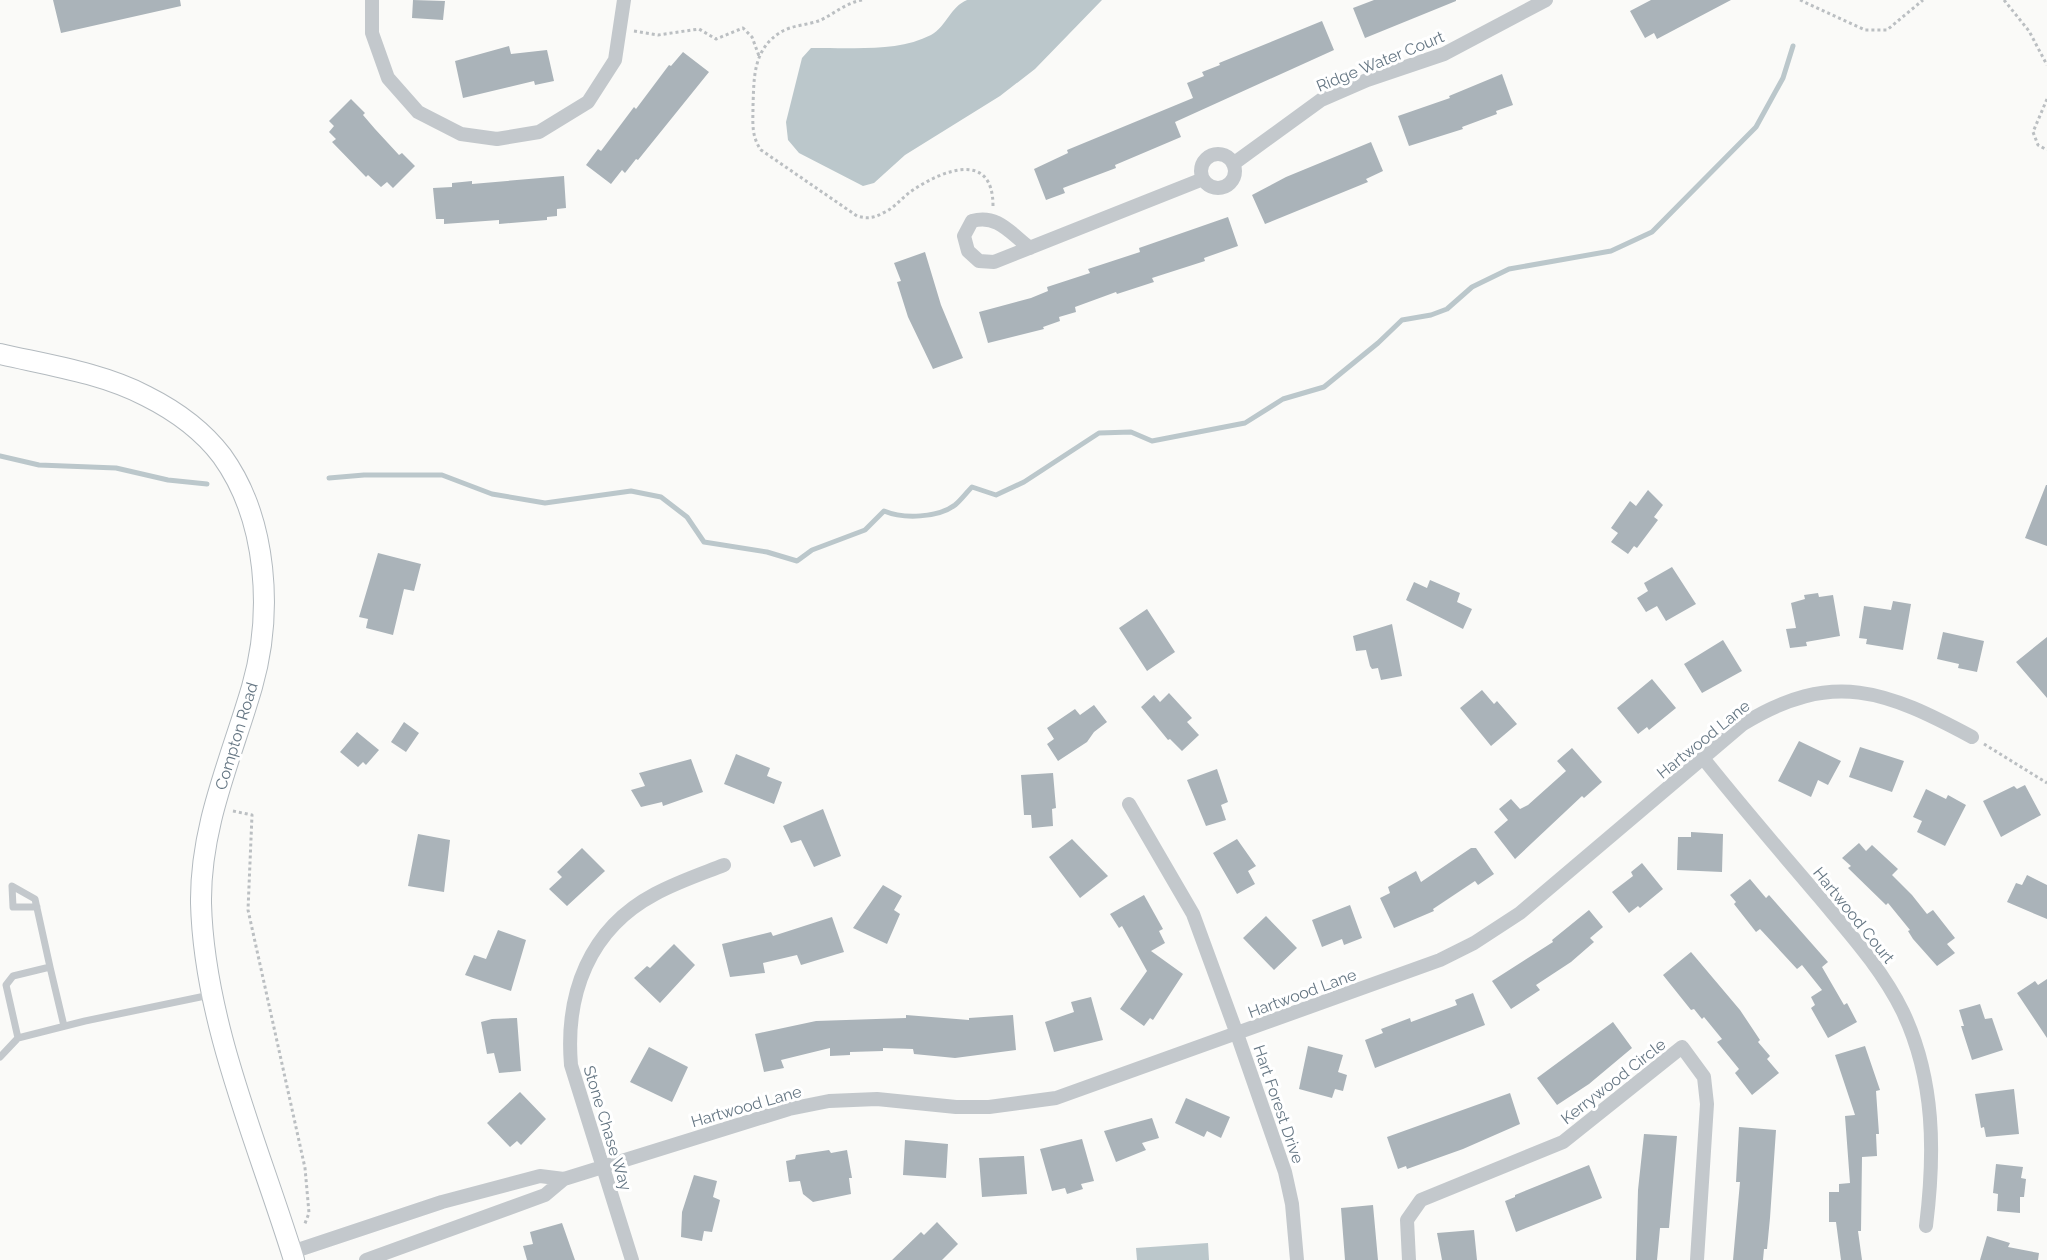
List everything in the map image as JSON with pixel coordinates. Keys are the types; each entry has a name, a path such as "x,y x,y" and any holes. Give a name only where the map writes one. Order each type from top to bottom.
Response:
{"main road":[{"name":"Compton Road","path":"0,354 123,386 148,396 195,428 222,456 247,507 260,556 262,629 252,686 222,777 202,863 201,905 213,995 238,1096 293,1256"}],"street":[{"path":"372,0 372,33 388,78 418,112 461,134 497,139 539,132 588,102 615,60 624,0"},
{"name":"Ridge Water Court","path":"1203,179 1209,186 1217,188 1226,186 1232,180 1233,164 1321,100 1367,80 1444,54 1546,0"},
{"path":"1030,248 999,223 985,218 972,222 964,236 968,251 979,261 994,262 1030,248 1203,179 1201,171 1203,162 1210,156 1218,154 1227,157 1233,164"},
{"name":"Hartwood Lane","path":"366,1260 544,1195 564,1179 789,1109 829,1101 877,1099 956,1107 989,1107 1056,1098 1440,960 1474,943 1520,913 1743,724 1780,703 1838,691 1873,693 1899,700 1972,737"},
{"name":"Hartwood Court","path":"1703,758 1864,950 1903,1012 1920,1061 1931,1115 1932,1172 1926,1226"},
{"name":"Hart Forest Drive","path":"1129,804 1193,914 1285,1172 1293,1204 1297,1260"},
{"name":"Stone Chase Way","path":"632,1260 571,1065 570,1016 580,978 601,940 631,910 655,894 724,866"},
{"name":"Kerrywood Circle","path":"1409,1260 1407,1220 1421,1200 1563,1142 1683,1047 1704,1077 1707,1104 1697,1260"},
{"name":"Hartwood Lane","path":"293,1256 442,1202 540,1176 564,1179"}],"lane":[{"path":"37,907 64,1026"},
{"path":"18,1038 6,986 12,976 50,967"},
{"path":"0,1057 18,1038 64,1026 213,995"}],"path":[{"path":"862,0 844,5 820,20 782,32 764,48 755,67 753,126 756,143 760,150 857,216 866,219 887,212 929,180 964,169 975,169 988,178 992,187 991,220"},
{"path":"1800,0 1865,30 1887,30 1923,0"},
{"path":"2004,0 2028,31 2047,64"},
{"path":"620,29 658,35 699,29 716,39 743,28 752,37 759,56"},
{"path":"2047,99 2033,132 2038,145 2047,150"},
{"path":"1972,737 2047,783"},
{"path":"225,809 252,815 248,910 305,1168 309,1213 303,1228"}],"shaded area":[{"path":"967,0 1102,0 1035,69 1000,96 905,155 874,183 863,186 799,153 788,140 786,122 802,58 811,48 888,47 917,41 931,35 941,27 956,7"},
{"path":"1208,1243 1209,1260 1137,1260 1136,1248"}],"building":[{"path":"53,0 180,0 181,6 61,33"},
{"path":"413,0 445,1 443,20 412,18"},
{"path":"1374,0 1456,1 1365,38 1353,8"},
{"path":"1651,0 1731,0 1657,39 1654,33 1645,38 1630,11"},
{"path":"1322,21 1334,50 1175,122 1181,137 1115,165 1116,168 1063,188 1065,193 1046,200 1034,169 1068,153 1067,150 1193,98 1187,83 1204,76 1202,72 1220,65 1219,63"},
{"path":"509,46 511,54 547,50 554,81 535,85 534,81 463,98 455,61"},
{"path":"683,52 709,72 638,160 636,159 625,173 622,170 611,184 586,165 598,149 601,151 634,107 636,109 669,65 671,66"},
{"path":"1502,74 1513,105 1496,111 1497,114 1462,127 1463,129 1409,146 1398,116 1450,98 1449,96"},
{"path":"351,99 399,155 402,153 415,166 393,188 387,182 381,187 368,175 366,177 332,142 336,139 329,132 334,126 329,121"},
{"path":"1371,142 1383,171 1366,179 1368,182 1265,224 1252,195 1286,177"},
{"path":"564,176 566,208 557,209 557,216 547,217 547,220 499,224 499,220 444,224 444,219 436,219 433,188 452,187 452,183 472,181 472,184"},
{"path":"1228,217 1238,246 1204,258 1205,261 1152,278 1154,282 1117,294 1116,292 1075,307 1076,312 1059,317 1060,321 1043,327 1044,329 988,343 979,312 1031,298 1048,291 1047,287 1090,273 1088,269 1140,252 1139,248"},
{"path":"925,252 941,305 963,358 933,369 908,317 897,282 901,281 894,263"},
{"path":"2047,485 2047,546 2025,538"},
{"path":"1648,490 1663,505 1654,517 1658,520 1637,548 1634,546 1628,554 1611,542 1618,533 1611,528 1630,501 1636,506"},
{"path":"378,553 421,564 414,591 404,589 393,635 366,628 368,619 359,617"},
{"path":"1672,567 1696,604 1666,621 1657,606 1646,612 1637,598 1648,591 1644,583"},
{"path":"1430,580 1460,593 1457,602 1472,609 1463,629 1406,600 1414,582 1427,588"},
{"path":"1818,593 1819,597 1833,595 1840,636 1806,642 1807,646 1790,648 1786,629 1796,628 1791,603 1805,599 1804,595"},
{"path":"1893,601 1911,604 1903,650 1866,644 1867,639 1859,638 1864,606 1891,610"},
{"path":"1147,609 1175,652 1147,671 1119,628"},
{"path":"1392,624 1402,676 1381,680 1378,668 1372,669 1370,666 1366,650 1356,651 1353,636"},
{"path":"1943,632 1984,641 1977,672 1958,668 1959,664 1937,659"},
{"path":"2047,637 2047,698 2016,662"},
{"path":"1723,640 1742,671 1702,693 1684,664"},
{"path":"1652,679 1676,708 1649,730 1647,727 1638,734 1617,708"},
{"path":"1482,690 1494,704 1497,701 1517,724 1491,746 1460,708"},
{"path":"1169,693 1192,718 1187,722 1199,735 1182,751 1170,739 1168,740 1141,707 1154,695 1160,702"},
{"path":"1094,705 1107,722 1094,732 1087,742 1058,761 1047,744 1054,739 1047,728 1075,709 1080,715"},
{"path":"404,722 419,733 406,752 391,742"},
{"path":"357,732 379,750 366,765 363,762 358,767 340,752"},
{"path":"1799,741 1841,761 1828,785 1818,780 1811,797 1778,781"},
{"path":"1860,747 1904,761 1892,792 1849,777"},
{"path":"1572,748 1602,782 1584,798 1582,796 1515,859 1494,832 1508,820 1499,809 1511,799 1520,809 1528,805 1566,771 1557,761"},
{"path":"736,754 770,768 767,776 782,782 774,804 724,784"},
{"path":"691,759 703,792 663,806 662,802 641,807 631,790 645,786 639,773"},
{"path":"1217,769 1228,802 1221,805 1226,820 1206,826 1187,780"},
{"path":"1053,773 1056,808 1052,809 1053,826 1032,828 1031,815 1024,815 1021,775"},
{"path":"2025,785 2041,815 2001,837 1983,801 2014,786 2017,789"},
{"path":"1926,789 1946,799 1948,795 1966,805 1945,846 1917,832 1922,821 1913,817"},
{"path":"823,809 841,856 814,867 801,840 791,843 783,826"},
{"path":"1691,832 1723,834 1722,872 1677,870 1678,837 1691,837"},
{"path":"418,834 450,840 444,892 408,886"},
{"path":"1072,839 1108,876 1080,898 1049,857"},
{"path":"1237,839 1256,866 1248,871 1255,884 1237,894 1213,853"},
{"path":"1859,843 1866,851 1872,845 1898,869 1892,875 1927,914 1933,910 1955,938 1947,944 1955,953 1937,966 1913,939 1908,931 1910,930 1888,903 1886,905 1848,868 1851,866 1842,858"},
{"path":"582,848 605,871 567,906 549,889 562,877 557,872"},
{"path":"1471,848 1476,848 1494,874 1478,885 1475,881 1433,909 1434,911 1394,928 1380,898 1390,893 1388,887 1416,871 1421,882"},
{"path":"1642,863 1663,889 1640,908 1638,906 1629,913 1612,892 1633,876 1631,872"},
{"path":"2027,875 2047,885 2047,919 2007,902 2016,883 2022,885"},
{"path":"1750,879 1766,898 1769,895 1828,962 1822,967 1844,1005 1847,1003 1857,1022 1828,1038 1811,1008 1815,1005 1811,997 1822,990 1802,965 1797,969 1760,929 1756,932 1734,904 1736,902 1730,895"},
{"path":"883,885 902,896 894,910 900,914 887,944 853,928"},
{"path":"1144,895 1163,929 1159,931 1165,943 1151,951 1183,974 1153,1020 1150,1018 1144,1026 1120,1009 1147,971 1122,926 1119,928 1110,914"},
{"path":"1350,905 1362,938 1344,945 1342,939 1322,947 1312,920"},
{"path":"1589,910 1603,927 1590,938 1594,942 1571,962 1536,985 1540,990 1511,1009 1492,981 1553,942 1552,940"},
{"path":"1266,916 1297,948 1274,970 1243,938"},
{"path":"832,917 844,952 801,965 797,955 763,963 765,973 730,977 722,944 771,932 773,936"},
{"path":"498,930 526,940 511,991 465,975 474,955 486,959"},
{"path":"674,944 695,965 660,1003 634,978 647,966 650,968"},
{"path":"1691,952 1740,1010 1760,1040 1758,1042 1770,1056 1767,1059 1779,1073 1752,1095 1735,1073 1739,1069 1717,1042 1722,1039 1704,1017 1702,1019 1694,1009 1691,1010 1663,975"},
{"path":"2047,979 2047,1038 2017,993 2035,981 2038,985"},
{"path":"1473,993 1485,1025 1375,1068 1365,1040 1383,1033 1381,1029 1410,1018 1411,1022 1457,1005 1455,1000"},
{"path":"1091,997 1103,1040 1054,1052 1045,1022 1074,1012 1071,1002"},
{"path":"1980,1004 1985,1019 1992,1018 2003,1050 1972,1060 1961,1026 1964,1026 1959,1010"},
{"path":"906,1015 969,1020 969,1018 1013,1015 1016,1050 955,1058 914,1054 913,1049 883,1048 883,1051 850,1052 850,1055 830,1056 830,1048 781,1060 784,1068 764,1072 755,1034 816,1021 906,1018"},
{"path":"517,1018 521,1071 499,1073 494,1053 487,1054 481,1022"},
{"path":"1613,1022 1632,1048 1589,1084 1557,1105 1537,1078"},
{"path":"1308,1046 1343,1055 1338,1072 1347,1075 1343,1091 1335,1089 1332,1098 1299,1089"},
{"path":"1865,1046 1880,1090 1876,1091 1879,1134 1876,1134 1877,1156 1862,1157 1861,1231 1858,1231 1862,1260 1841,1260 1836,1222 1829,1222 1829,1192 1839,1192 1839,1184 1850,1183 1845,1116 1855,1115 1835,1055"},
{"path":"649,1047 688,1067 672,1102 630,1082"},
{"path":"2014,1089 2019,1134 1986,1137 1984,1127 1981,1128 1975,1094"},
{"path":"520,1092 546,1119 521,1145 517,1141 510,1147 487,1123"},
{"path":"1510,1093 1520,1124 1463,1149 1407,1169 1406,1166 1398,1169 1387,1137"},
{"path":"1186,1098 1230,1117 1221,1138 1207,1131 1204,1137 1175,1123"},
{"path":"1152,1118 1159,1138 1142,1143 1146,1150 1116,1162 1104,1131"},
{"path":"1739,1127 1776,1130 1767,1249 1764,1249 1763,1260 1733,1260 1740,1182 1736,1182"},
{"path":"1644,1134 1677,1136 1669,1228 1660,1228 1657,1260 1636,1260 1638,1190"},
{"path":"1082,1139 1094,1181 1081,1184 1083,1189 1067,1194 1065,1188 1052,1191 1040,1149"},
{"path":"905,1140 948,1144 946,1178 903,1175"},
{"path":"829,1150 831,1153 847,1150 852,1178 849,1178 851,1194 813,1202 803,1194 800,1181 789,1182 786,1161 795,1159 796,1155"},
{"path":"1024,1156 1027,1194 982,1197 979,1158"},
{"path":"1996,1164 2023,1167 2021,1178 2026,1179 2024,1197 2020,1197 2020,1213 1997,1211 1998,1194 1993,1193"},
{"path":"1589,1165 1602,1198 1516,1232 1505,1201"},
{"path":"694,1175 717,1181 713,1197 720,1200 712,1232 704,1231 702,1241 681,1237 682,1212"},
{"path":"1373,1205 1378,1260 1345,1260 1341,1208"},
{"path":"937,1222 958,1244 942,1260 892,1260 921,1232 924,1235"},
{"path":"562,1223 575,1260 527,1260 523,1246 533,1244 530,1232"},
{"path":"1474,1230 1477,1260 1442,1260 1437,1233"},
{"path":"1987,1236 2010,1243 2008,1247 2039,1253 2038,1260 1980,1260"}],"waterway":[{"path":"329,478 364,475 442,475 492,494 545,503 631,491 661,497 687,517 704,542 767,552 797,561 812,550 865,530 884,511 910,516 939,513 955,505 972,487 996,495 1024,482 1099,433 1131,432 1152,441 1245,423 1283,399 1324,387 1378,343 1402,320 1431,315 1447,309 1472,287 1509,269 1611,251 1652,232 1756,127 1783,78 1793,46"},
{"path":"0,456 39,465 116,468 168,480 207,484"}]}
